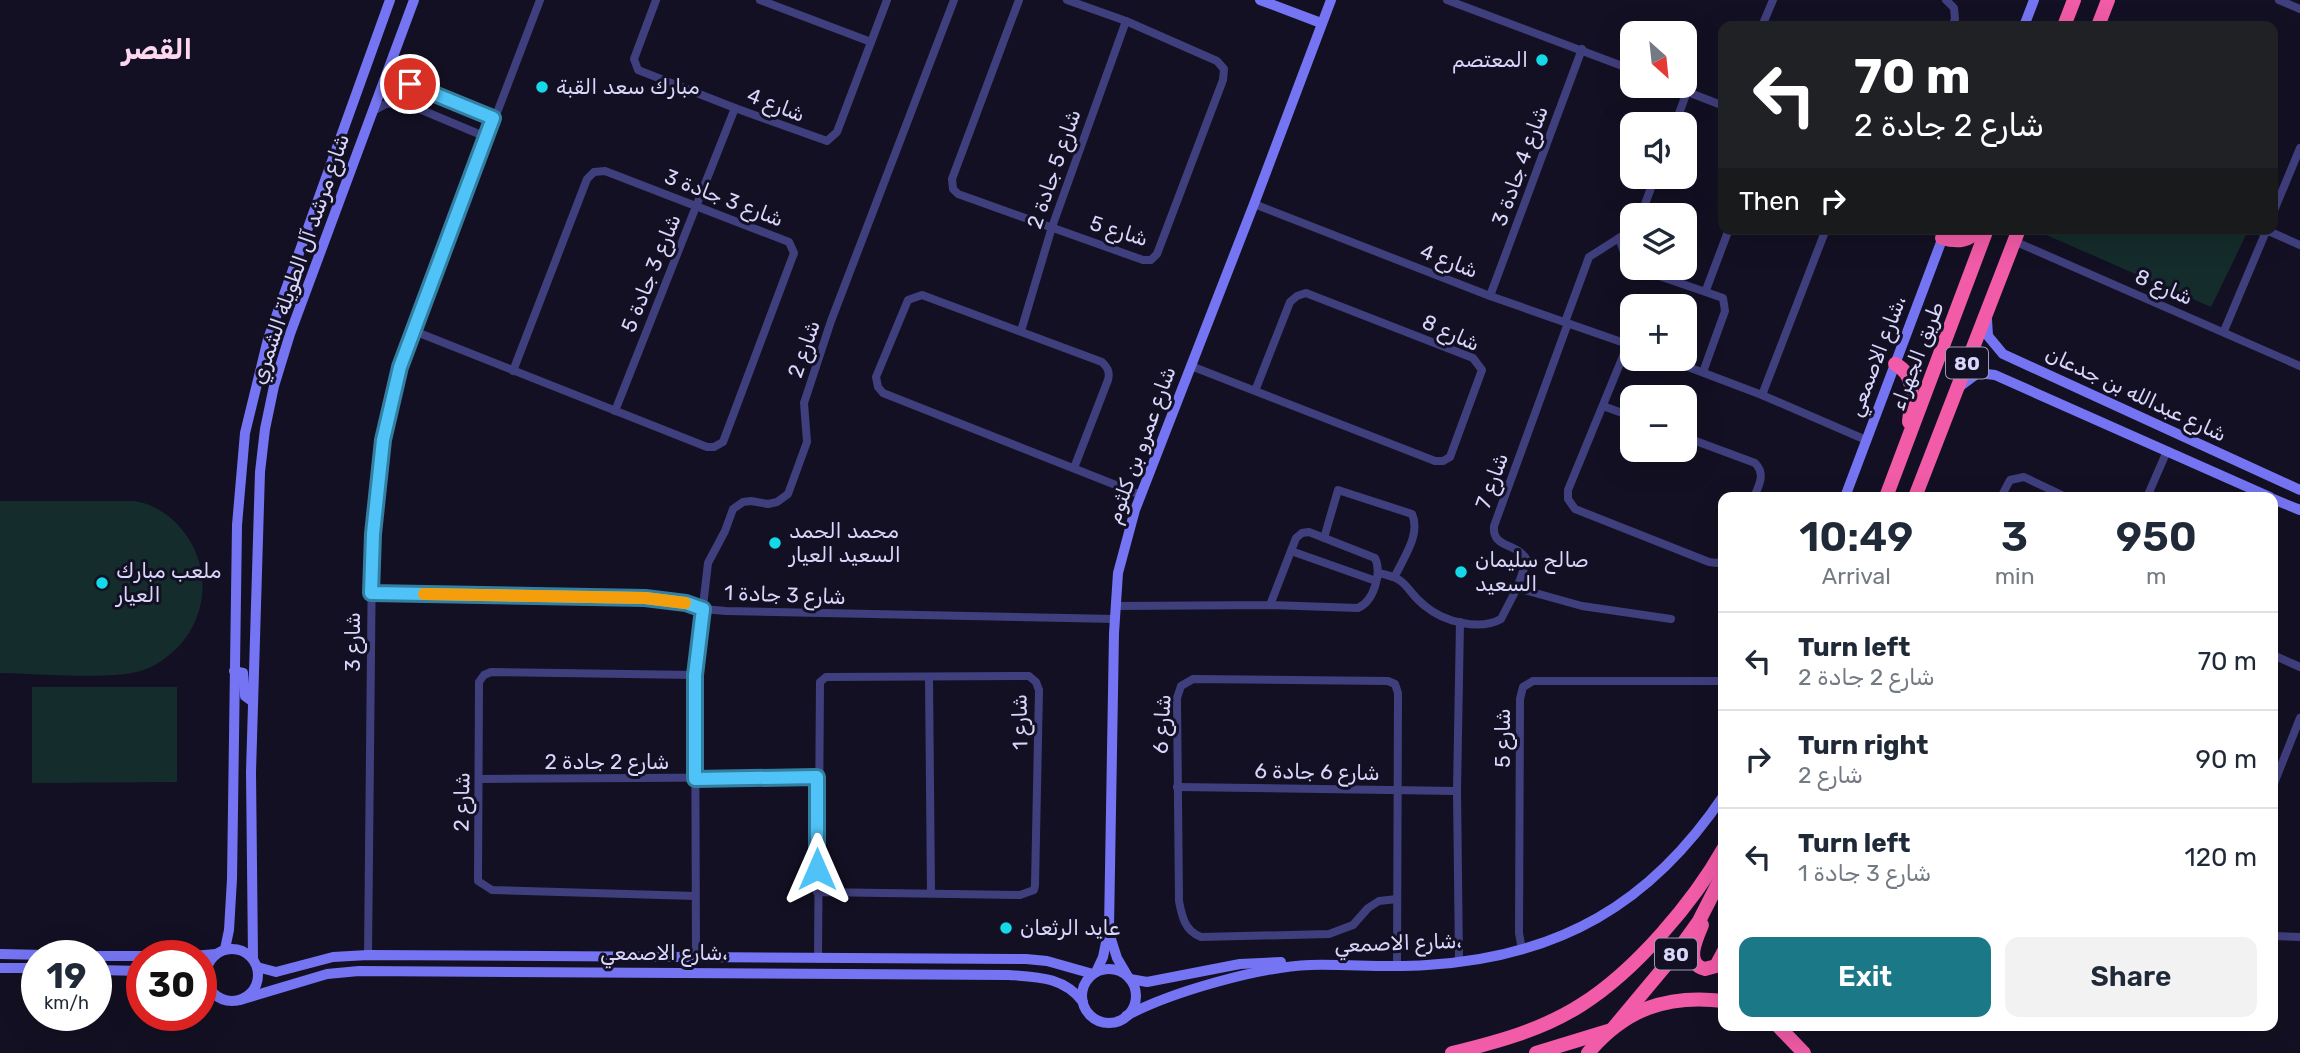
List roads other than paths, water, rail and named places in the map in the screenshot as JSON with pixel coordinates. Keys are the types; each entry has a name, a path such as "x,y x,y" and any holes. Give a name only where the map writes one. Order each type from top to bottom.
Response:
{"highway":[{"path":"2066,21 2074,0"},
{"path":"2100,21 2108,0"},
{"path":"1945,235 1954,241 1974,235"},
{"name":"طريق الجهراء","path":"1888,492 1985,235"},
{"name":"80","path":"1917,492 2016,235"},
{"path":"1895,364 1910,378 1912,390 1907,442"},
{"path":"1452,1053 1521,1034 1582,1005 1658,938 1694,895 1718,857"},
{"name":"80","path":"1588,1053 1676,953 1699,921 1718,885"},
{"path":"1718,888 1700,930 1693,960 1700,968 1710,968 1718,963"},
{"name":"80","path":"1612,1028 1634,1013 1667,1002 1701,998 1718,1000"},
{"path":"1536,1053 1612,1028"},
{"path":"1784,1031 1804,1053"}],"street":[{"name":"شارع مرشد آل الطويلة الشمري","path":"221,952 229,930 232,879 240,471 250,411 268,339 390,0"},
{"name":"شارع مرشد آل الطويلة الشمري","path":"255,963 251,772 258,495 265,429 274,386 320,251 414,0"},
{"name":"شارع 3","path":"368,955 371,593 373,540 383,440 400,367 540,0"},
{"name":"شارع 4","path":"656,0 634,59 639,70 821,141 831,139 837,132 887,0"},
{"path":"760,0 871,42"},
{"name":"شارع 2","path":"696,957 695,675 708,563 733,509 743,502 777,502 788,494 807,442 804,403 831,321 954,0"},
{"name":"شارع 5","path":"1019,0 951,184 958,194 1143,260 1151,260 1157,254 1223,80 1224,69 1217,61 1126,21 1067,0"},
{"path":"1260,0 1321,23"},
{"name":"شارع عمرو بن كلثوم","path":"1095,973 1103,957 1109,928 1118,573 1141,495 1331,0"},
{"path":"1447,0 1620,65"},
{"path":"1764,21 1773,0"},
{"path":"1946,0 1954,8 1954,21"},
{"path":"2026,21 2035,0"},
{"path":"2279,0 2300,9"},
{"name":"شارع 5 جادة 2","path":"1021,331 1052,227 1126,21"},
{"name":"شارع 4 جادة 3","path":"1490,296 1582,49"},
{"path":"394,56 395,70 410,84 493,118"},
{"path":"1698,96 1718,104"},
{"path":"373,111 386,104 405,103 486,137"},
{"name":"شارع 3 جادة 5","path":"615,411 734,108"},
{"path":"2278,201 2300,148"},
{"name":"شارع 3 جادة 3","path":"414,331 513,371 707,447 714,447 723,442 794,253 789,242 605,171 594,172 590,174 513,371"},
{"path":"320,199 318,214 307,240 313,250 320,251"},
{"name":"شارع 4","path":"1254,204 1490,296 1620,341"},
{"path":"1706,290 1727,235"},
{"path":"1762,395 1824,235"},
{"name":"شارع الاصمعي،","path":"1846,492 1944,235"},
{"name":"شارع 8","path":"2016,235 2300,366"},
{"path":"2224,331 2265,235"},
{"path":"2278,235 2300,245"},
{"path":"1567,322 1589,257 1619,238 1620,241"},
{"path":"1675,280 1723,298 1726,305 1703,372"},
{"name":"شارع 8","path":"1191,366 1255,391 1435,461 1450,457 1482,370 1473,358 1306,293 1290,302 1255,391"},
{"path":"1074,468 1108,380 1108,370 1102,362 922,295 914,296 905,303 876,377 876,383 883,393 1141,495"},
{"name":"شارع عبدالله بن جدعان","path":"1988,308 1988,336 2003,354 2300,490"},
{"name":"شارع 7","path":"1395,576 1407,585 1425,607 1460,622 1477,626 1502,619 1527,559 1522,552 1495,538 1494,526 1567,322"},
{"path":"2008,380 2008,365 2014,361 2020,362"},
{"path":"1620,368 1569,490 1568,499 1571,506 1709,562 1718,563"},
{"path":"1697,370 1866,440"},
{"name":"شارع عبدالله بن جدعان","path":"1956,392 1961,383 1978,373 1995,375 2259,492"},
{"path":"1603,406 1620,412"},
{"path":"1697,442 1758,466 1762,476 1756,492"},
{"path":"2149,492 2167,452"},
{"path":"2253,489 2264,483 2261,473"},
{"path":"2003,492 2007,483 2019,477 2056,492"},
{"path":"2269,492 2271,486 2282,482"},
{"path":"1292,551 1377,577 1395,576 1416,531 1416,522 1412,514 1338,490 1324,538"},
{"name":"شارع عبدالله بن جدعان","path":"2278,501 2300,510"},
{"path":"1116,606 1270,605 1358,608 1368,601 1377,577 1375,558 1309,532 1302,533 1296,538 1270,605"},
{"path":"1517,588 1582,606 1671,619"},
{"name":"شارع 3 جادة 1","path":"371,593 645,598 686,603 703,609 807,614 1115,619"},
{"path":"236,613 241,622 243,648 250,651 254,646"},
{"path":"1459,961 1457,791 1460,622"},
{"path":"2278,657 2300,667"},
{"path":"234,671 240,670 243,673 245,696 253,702"},
{"name":"شارع 2","path":"695,675 491,672 485,675 479,682 478,881 485,888 492,890 695,896"},
{"name":"شارع 1","path":"817,891 1020,895 1034,890 1040,690 1036,682 1029,676 826,677 822,680 819,686 817,777 817,891 818,958"},
{"path":"929,677 932,893"},
{"name":"شارع 6","path":"1397,899 1380,901 1368,908 1353,925 1329,934 1201,937 1191,933 1185,924 1179,901 1177,698 1181,686 1189,680 1388,681 1395,684 1398,693 1399,792 1397,966"},
{"name":"شارع 5","path":"1522,950 1518,933 1520,699 1523,687 1532,681 1718,681"},
{"path":"2278,773 2300,718"},
{"name":"شارع 2 جادة 2","path":"480,779 817,777"},
{"name":"شارع 6 جادة 6","path":"1177,787 1457,791"},
{"name":"شارع الاصمعي،","path":"1130,978 1138,982 1151,982 1240,964 1279,962 1308,965 1428,965 1493,957 1522,950 1556,939 1625,902 1650,883 1692,839 1718,803"},
{"path":"232,879 236,887 242,890 249,887 253,880"},
{"name":"شارع عمرو بن كلثوم","path":"1109,928 1117,958 1130,978"},
{"path":"2278,936 2300,937"},
{"path":"217,953 240,950 255,963 257,983 253,990 240,1000 225,1000 217,995"},
{"path":"217,955 221,952"},
{"path":"0,954 21,954"},
{"name":"شارع الاصمعي،","path":"255,963 276,972 333,957 368,955 1026,959 1047,961 1095,973"},
{"name":"شارع الاصمعي،","path":"1126,1016 1215,984 1260,972 1308,965"},
{"path":"0,968 21,968"},
{"path":"1113,969 1130,978 1134,986 1135,1002 1126,1016 1119,1021 1101,1021 1087,1011 1082,992 1086,982 1095,973 1113,969"},
{"name":"شارع الاصمعي،","path":"240,1000 327,974 359,971 1009,975 1058,981 1083,1002"}],"place":[{"name":"المعتصم","path":"1542,60"},
{"name":"مبارك سعد القبة","path":"542,87"},
{"name":"محمد الحمد السعيد العيار","path":"775,543"},
{"name":"صالح سليمان السعيد","path":"1461,572"},
{"name":"ملعب مبارك العيار","path":"102,583"},
{"name":"عايد الرثعان","path":"1006,928"}],"district":[{"name":"القصر","path":"157,49"}]}
